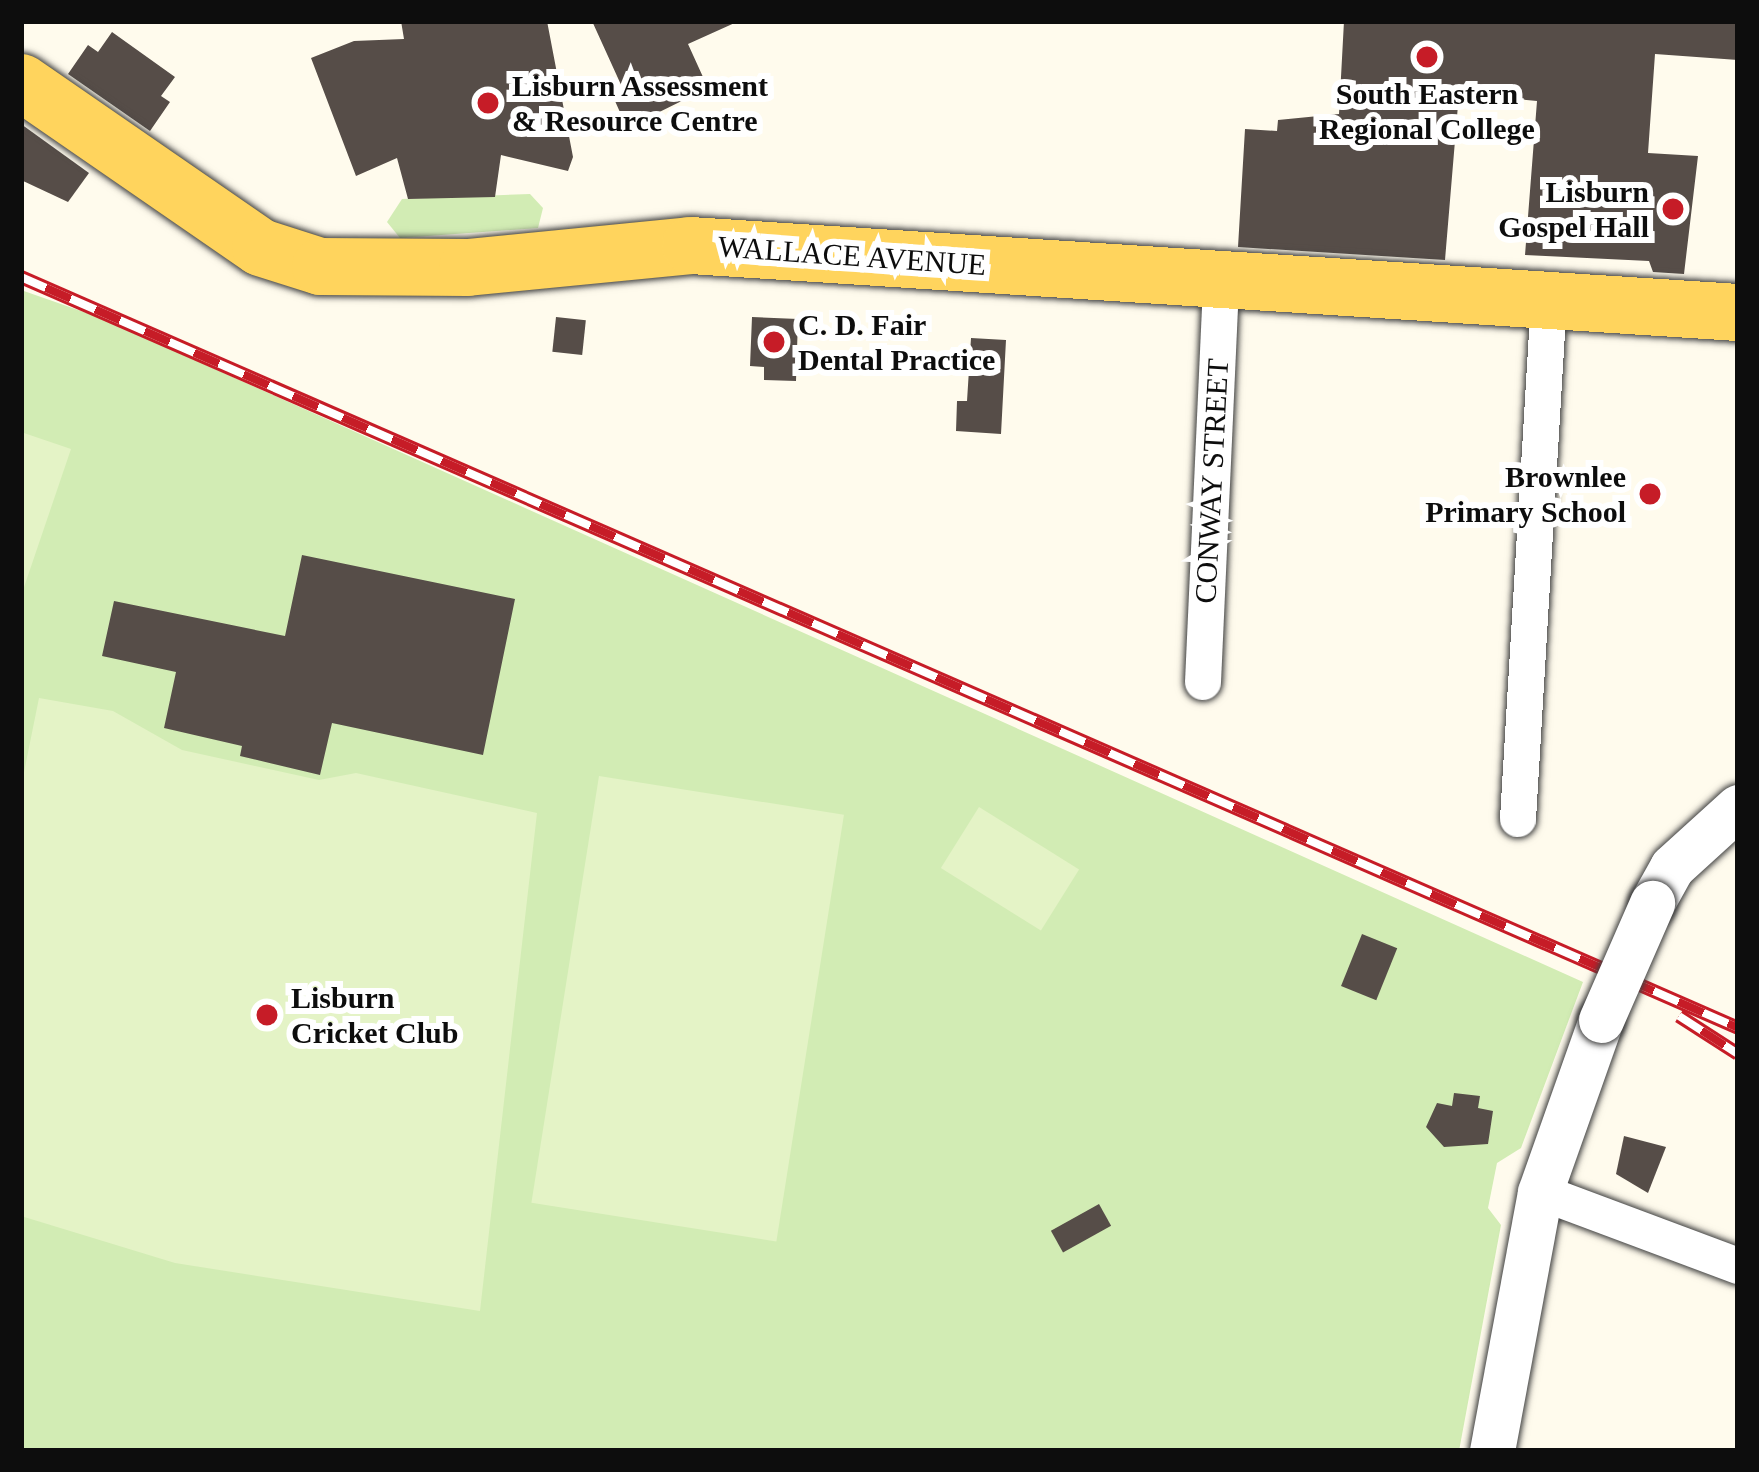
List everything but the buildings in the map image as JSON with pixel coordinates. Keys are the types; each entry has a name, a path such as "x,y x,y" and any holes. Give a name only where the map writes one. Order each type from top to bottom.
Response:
{"main road":[{"name":"WALLACE AVENUE","path":"21,82 260,247 320,266 466,267 690,245 1738,312"}],"street":[{"name":"CONWAY STREET","path":"1203,682 1222,280"},
{"path":"1518,819 1550,299"},
{"path":"1492,1451 1540,1192 1600,1020 1672,867 1738,807"},
{"path":"1540,1192 1738,1266"}],"green space":[{"path":"530,194 543,208 538,228 400,238 387,222 402,199"},
{"path":"21,290 101,318 1583,982 1521,1148 1497,1163 1488,1208 1501,1225 1459,1451 21,1451"},
{"path":"21,432 71,449 21,596"},
{"name":"Lisburn Cricket Club","path":"39,698 113,711 182,750 319,780 356,773 537,813 480,1311 175,1263 21,1216 21,787"},
{"path":"599,776 844,815 776,1241 531,1203"},
{"path":"979,807 1079,870 1041,931 941,868"}],"railway":[{"path":"21,277 1738,1028"},
{"path":"1679,1016 1738,1054"}],"place":[{"name":"South Eastern Regional College","path":"1427,57"},
{"name":"Lisburn Assessment & Resource Centre","path":"488,103"},
{"name":"Lisburn Gospel Hall","path":"1673,209"},
{"name":"C. D. Fair Dental Practice","path":"774,342"},
{"name":"Brownlee Primary School","path":"1650,494"},
{"name":"Lisburn Cricket Club","path":"267,1015"}]}
